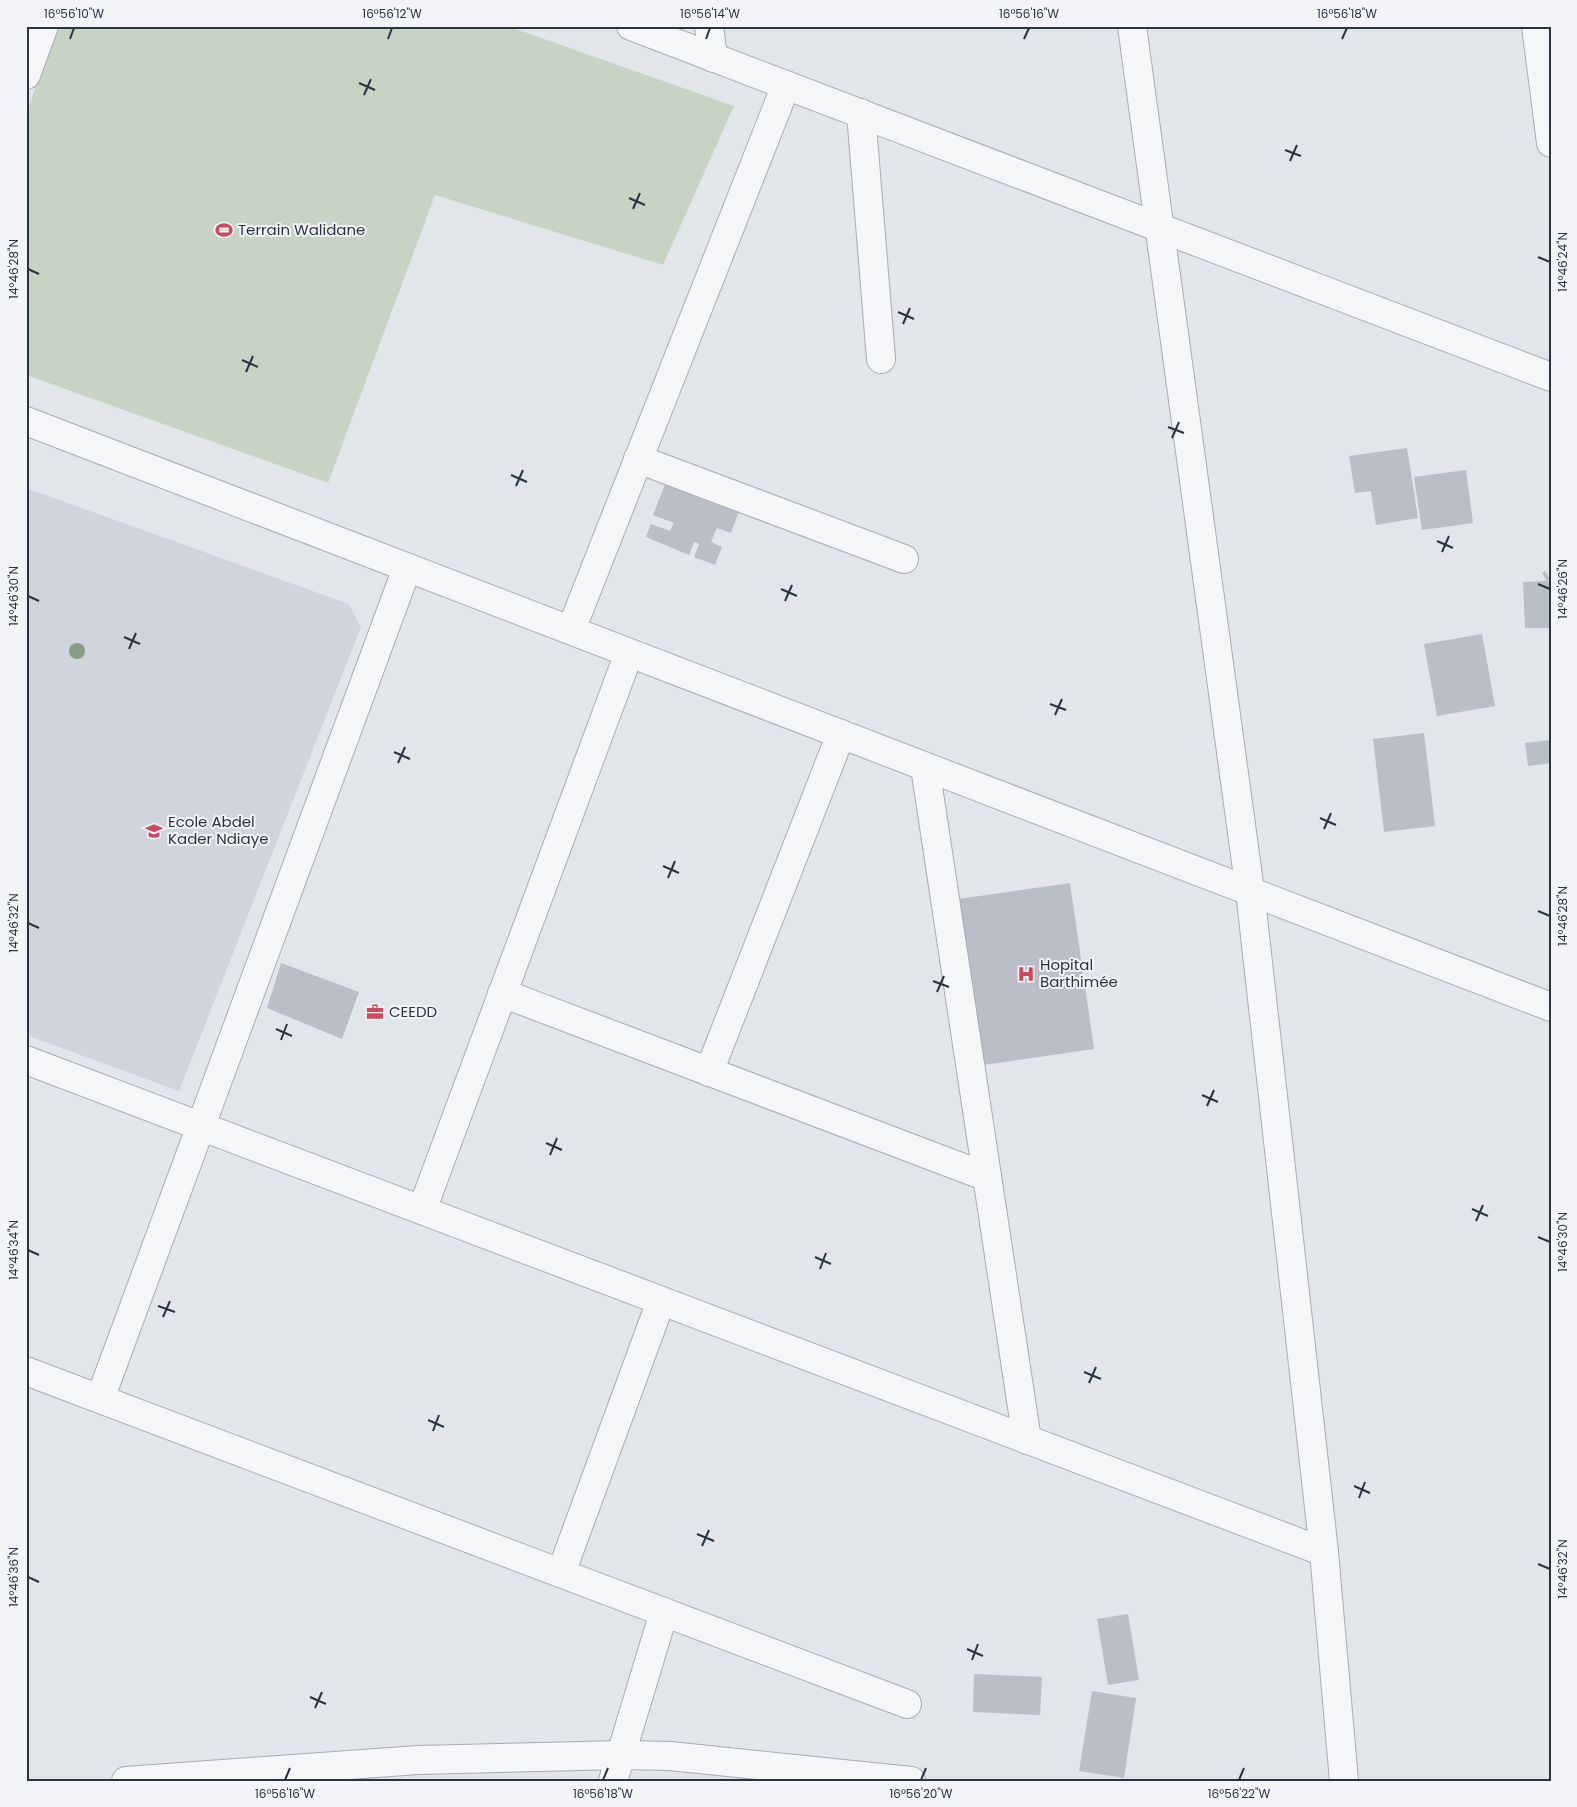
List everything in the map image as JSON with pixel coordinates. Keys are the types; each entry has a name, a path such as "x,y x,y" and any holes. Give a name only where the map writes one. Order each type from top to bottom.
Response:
{"street":[{"path":"26,75 44,26"},
{"path":"630,26 1551,376"},
{"path":"709,26 713,58"},
{"path":"1132,26 1250,891 1324,1552 1344,1781"},
{"path":"1536,26 1551,143"},
{"path":"571,630 786,85"},
{"path":"861,113 881,359"},
{"path":"26,421 1551,1007"},
{"path":"638,459 904,559"},
{"path":"100,1399 407,568"},
{"path":"422,1210 629,653"},
{"path":"709,1072 840,734"},
{"path":"925,767 1028,1440"},
{"path":"502,993 987,1177"},
{"path":"26,1060 1324,1552"},
{"path":"561,1573 661,1301"},
{"path":"26,1372 907,1704"},
{"path":"613,1781 664,1612"},
{"path":"126,1781 418,1760 621,1755 670,1756 911,1781"}],"shaded area":[{"name":"Ecole Abdel Kader Ndiaye","path":"26,488 349,604 361,627 179,1091 26,1035"}],"green space":[{"name":"Terrain Walidane","path":"57,26 507,26 734,106 663,265 435,195 328,483 26,375 26,114"}],"building":[{"path":"1407,448 1418,518 1376,525 1371,491 1355,493 1349,456"},
{"path":"1466,470 1473,523 1422,530 1414,477"},
{"path":"666,482 739,511 731,533 717,528 711,542 722,547 715,565 694,557 699,544 694,542 689,555 646,537 651,524 670,531 674,523 653,515"},
{"path":"1545,571 1550,579 1547,581 1542,573"},
{"path":"1551,581 1551,628 1525,628 1523,582"},
{"path":"1482,634 1495,706 1437,716 1424,644"},
{"path":"1424,733 1435,826 1384,832 1373,739"},
{"path":"1551,740 1551,763 1528,766 1525,743"},
{"name":"Hopital Barthimée","path":"1070,883 1094,1049 983,1065 959,899"},
{"path":"281,963 359,992 342,1039 267,1008"},
{"path":"1128,1614 1139,1680 1108,1685 1097,1619"},
{"path":"974,1674 1042,1677 1040,1715 973,1712"},
{"path":"1092,1691 1136,1698 1124,1778 1079,1771"}],"place":[{"name":"Terrain Walidane","path":"224,230"},
{"name":"Ecole Abdel Kader Ndiaye","path":"154,831"},
{"name":"Hopital Barthimée","path":"1026,974"},
{"name":"CEEDD","path":"375,1012"}]}
